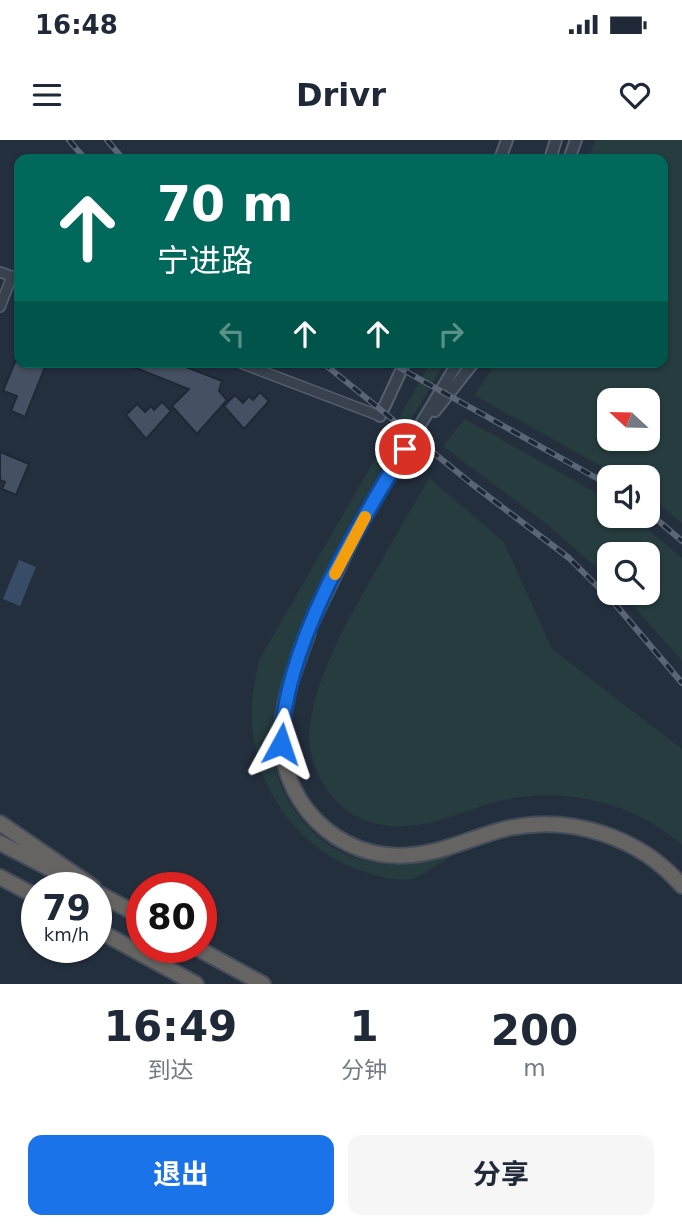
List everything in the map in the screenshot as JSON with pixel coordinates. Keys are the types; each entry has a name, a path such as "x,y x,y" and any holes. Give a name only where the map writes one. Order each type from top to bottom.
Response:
{"highway":[{"path":"308,633 286,701 281,744 291,786 301,804 331,835 370,852 391,856 412,855 433,852 509,828 561,824 611,835 634,846 656,860 682,886"},
{"path":"0,823 69,872"},
{"path":"0,843 57,872"},
{"path":"0,877 21,888"},
{"path":"0,887 21,897"},
{"path":"112,939 197,984"},
{"path":"217,959 262,984"}],"street":[{"path":"0,307 14,282"},
{"path":"254,368 380,416 402,368"},
{"path":"308,633 344,557 454,368"},
{"path":"405,449 469,368"}],"green space":[{"path":"595,140 682,140 682,523 660,505 660,465 599,465 474,395 493,368 668,368 668,154 590,154"},
{"path":"428,368 441,368 358,509 319,584 287,663 275,704 272,747 281,785 293,808 310,829 335,849 351,857 386,864 422,862 456,853 420,876 408,880 385,878 334,859 298,830 271,792 255,748 252,708 259,660"},
{"path":"465,419 597,493 597,528 646,528 682,558 682,661 633,605 660,605 660,542 597,542 597,568 548,525 443,446"},
{"path":"429,478 504,542 552,649 682,749 682,845 643,818 598,802 574,797 527,796 491,803 418,825 395,826 364,820 346,810 325,788 313,762 310,744 310,725 319,687 352,613"}],"water":[{"path":"19,560 36,567 20,606 3,599"}],"building":[{"path":"14,364 14,368 45,368 25,417 11,411 17,396 3,391"},
{"path":"136,368 188,368 222,381 219,391 227,400 197,434 172,406 189,389"},
{"path":"260,392 269,401 244,429 224,406 235,395 243,403 249,396 253,400"},
{"path":"162,402 171,411 146,439 126,415 137,404 145,412 151,406 154,410"},
{"path":"0,452 29,464 16,495 2,489 5,482 0,480"}],"railway":[{"path":"69,140 81,154"},
{"path":"107,140 119,154"},
{"path":"329,368 472,484 569,558 615,604 682,683"},
{"path":"400,368 597,478"},
{"path":"660,522 682,541"}],"slow traffic":[{"path":"335,574 365,517"}],"route":[{"path":"281,744 286,701 308,633 353,539 405,449"}]}
